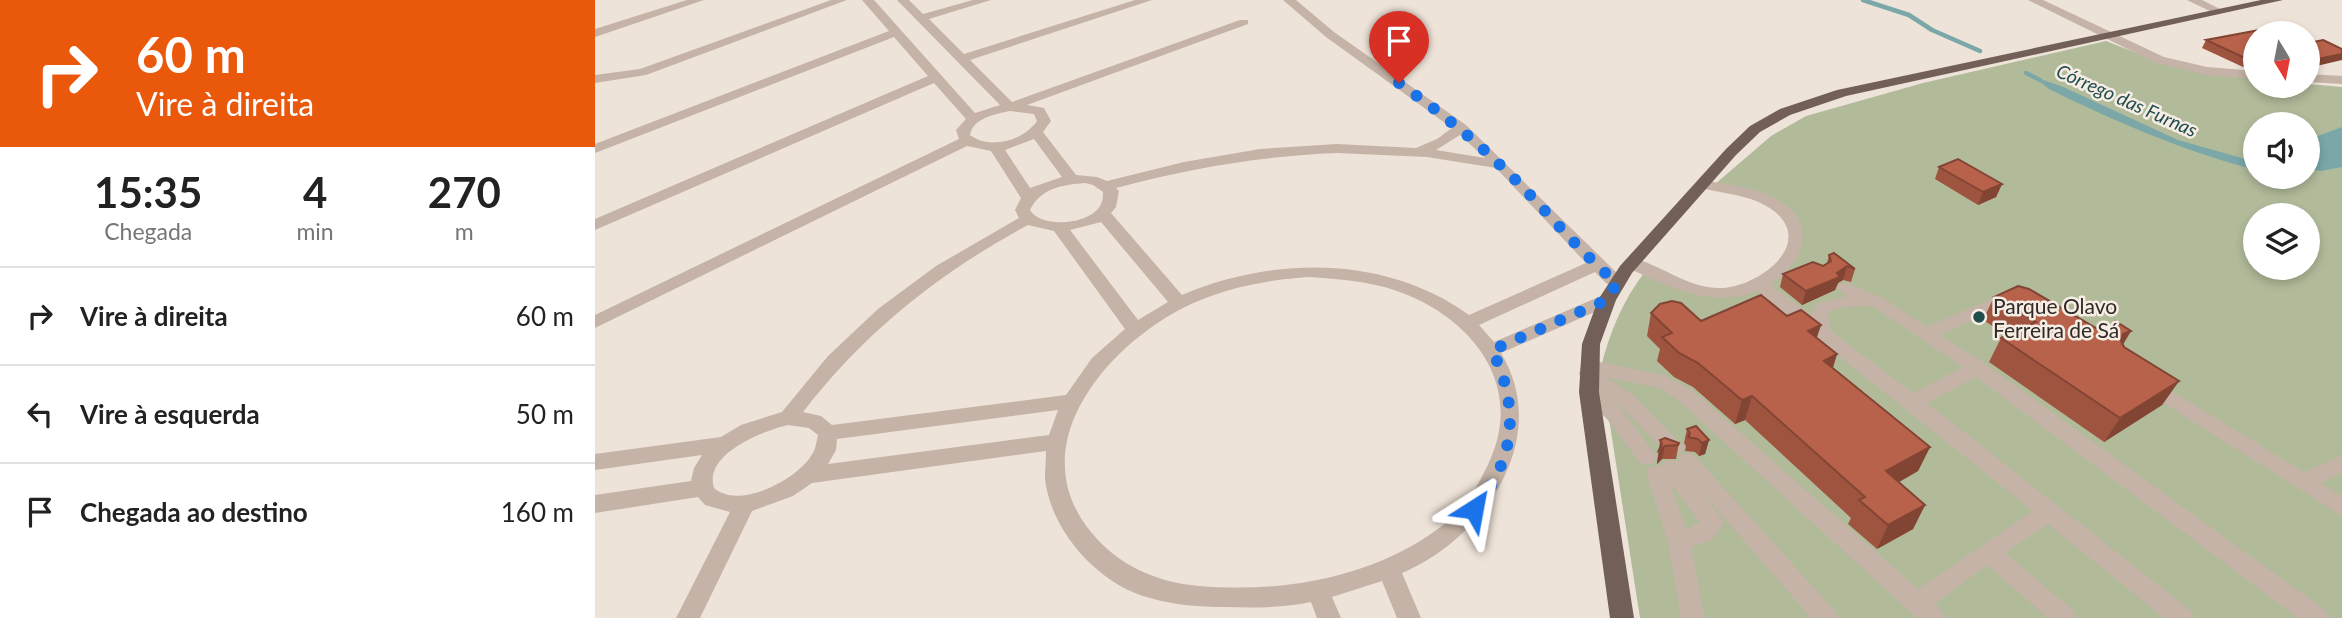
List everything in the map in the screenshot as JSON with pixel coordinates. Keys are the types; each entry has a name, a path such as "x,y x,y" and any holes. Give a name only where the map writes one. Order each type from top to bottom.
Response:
{"main road":[{"path":"1622,618 1589,378 1591,344 1607,300 1632,263 1755,129 1785,112 1842,93 1902,78 2277,0"}],"street":[{"path":"595,33 698,0"},
{"path":"595,79 642,72 842,0"},
{"path":"868,0 972,119"},
{"path":"595,323 967,141 983,146 995,146 1018,141 1036,132 1044,121 1039,111 1010,107 903,0"},
{"path":"921,18 985,0"},
{"path":"962,59 1146,0"},
{"path":"1289,0 1460,128 1501,165 1596,265 1617,283"},
{"path":"2035,0 2106,36 2171,63 2215,72 2243,74"},
{"path":"2193,0 2220,12"},
{"path":"967,141 963,131 972,119 990,111 1010,107 1244,22"},
{"path":"595,149 896,32"},
{"path":"595,225 935,78"},
{"path":"2321,79 2342,80"},
{"path":"1418,152 1442,142 1460,128"},
{"path":"1036,132 1072,180"},
{"path":"995,146 1028,198"},
{"path":"1107,186 1177,166 1264,152 1326,148 1418,152 1501,165"},
{"path":"1072,180 1097,181 1107,186 1112,198 1102,213 1090,220 1061,228 1046,228 1026,220 1022,213 1028,198 1047,186 1072,180"},
{"path":"1632,263 1687,287 1728,295 1759,285 1784,266 1792,254 1792,226 1787,215 1749,194 1702,184"},
{"path":"1102,213 1179,303"},
{"path":"788,418 823,374 866,329 918,286 971,248 1026,220"},
{"path":"1061,228 1135,329"},
{"path":"1792,254 1809,266"},
{"path":"1468,323 1596,265"},
{"path":"1296,273 1335,273 1373,278 1409,288 1440,303 1468,323 1492,350 1504,375 1511,403 1510,432 1502,463 1486,494 1462,524 1430,551 1326,609 1215,606 1165,595 1133,581 1098,556 1068,519 1059,494 1055,468 1057,442 1071,401 1098,362 1135,329 1179,303 1204,292 1256,278 1296,273"},
{"path":"1759,285 1912,402 2182,618"},
{"path":"1844,287 1877,302 1977,368 2317,618"},
{"path":"1492,350 1607,300"},
{"path":"1927,334 2004,300 2032,310"},
{"path":"1823,333 1819,317 1823,307 1842,301 1877,302"},
{"path":"1912,402 1977,368"},
{"path":"2130,372 2342,507"},
{"path":"1589,378 1614,414 1630,421 1665,460 1826,618"},
{"path":"1589,378 1627,401 1665,460 1713,522 1705,533 1679,542"},
{"path":"1589,378 1664,382 1684,394 1925,610 1988,552 2049,512"},
{"path":"828,433 826,453 808,475 778,493 745,503 726,503 711,498 703,488 702,478 706,467 727,444 756,427 788,418 814,421 828,433 1071,401"},
{"path":"808,475 1057,442"},
{"path":"595,462 727,444"},
{"path":"1665,460 1693,618"},
{"path":"2302,482 2342,463"},
{"path":"595,503 703,488"},
{"path":"688,618 745,503"},
{"path":"1988,552 2065,618"},
{"path":"1391,575 1409,618"}],"green space":[{"name":"Parque Olavo Ferreira de Sá","path":"2106,41 2162,63 2243,76 2243,98 2321,98 2321,85 2342,87 2342,618 1640,618 1601,367 1613,330 1623,306 1644,273 1728,296 1795,257 1783,209 1714,185 1771,136 1806,116 1923,83"}],"water":[{"path":"2034,77 2061,86 2178,140 2243,158 2243,166 2176,145 2049,89"},
{"path":"2342,127 2342,167 2320,171 2320,135"}],"building":[{"path":"2243,33 2243,57 2206,40"},
{"path":"2321,40 2342,49 2342,54 2321,58"},
{"path":"1958,159 2002,184 1983,192 1939,167"},
{"path":"1834,253 1855,269 1847,266 1837,273 1840,277 1806,291 1783,274 1813,262 1823,266 1831,261 1829,255"},
{"path":"2018,286 2029,289 2096,328 2110,329 2115,321 2131,331 2123,334 2121,341 2124,347 2179,381 2120,418 2001,338 2036,322 1994,297"},
{"path":"1761,295 1787,316 1801,310 1821,325 1808,331 1837,354 1824,361 1930,447 1886,471 1925,505 1888,525 1859,500 1865,497 1752,396 1742,400 1698,363 1679,353 1662,337 1672,333 1651,313 1660,304 1672,301 1681,303 1701,321"},
{"path":"1696,426 1709,440 1702,443 1698,439 1688,437 1690,433 1687,429"},
{"path":"1665,438 1679,443 1659,450 1662,444 1660,440"}],"waterway":[{"name":"Córrego das Furnas","path":"1863,0 1909,15 1932,30 1980,51"},
{"name":"Córrego das Furnas","path":"2026,73 2040,80"}],"place":[{"name":"Parque Olavo Ferreira de Sá","path":"1979,317"}],"route":[{"path":"1399,83 1460,128 1501,165 1596,265 1617,283 1607,300 1492,350 1504,375 1511,403 1510,432 1502,463 1486,494 1474,509"}]}
